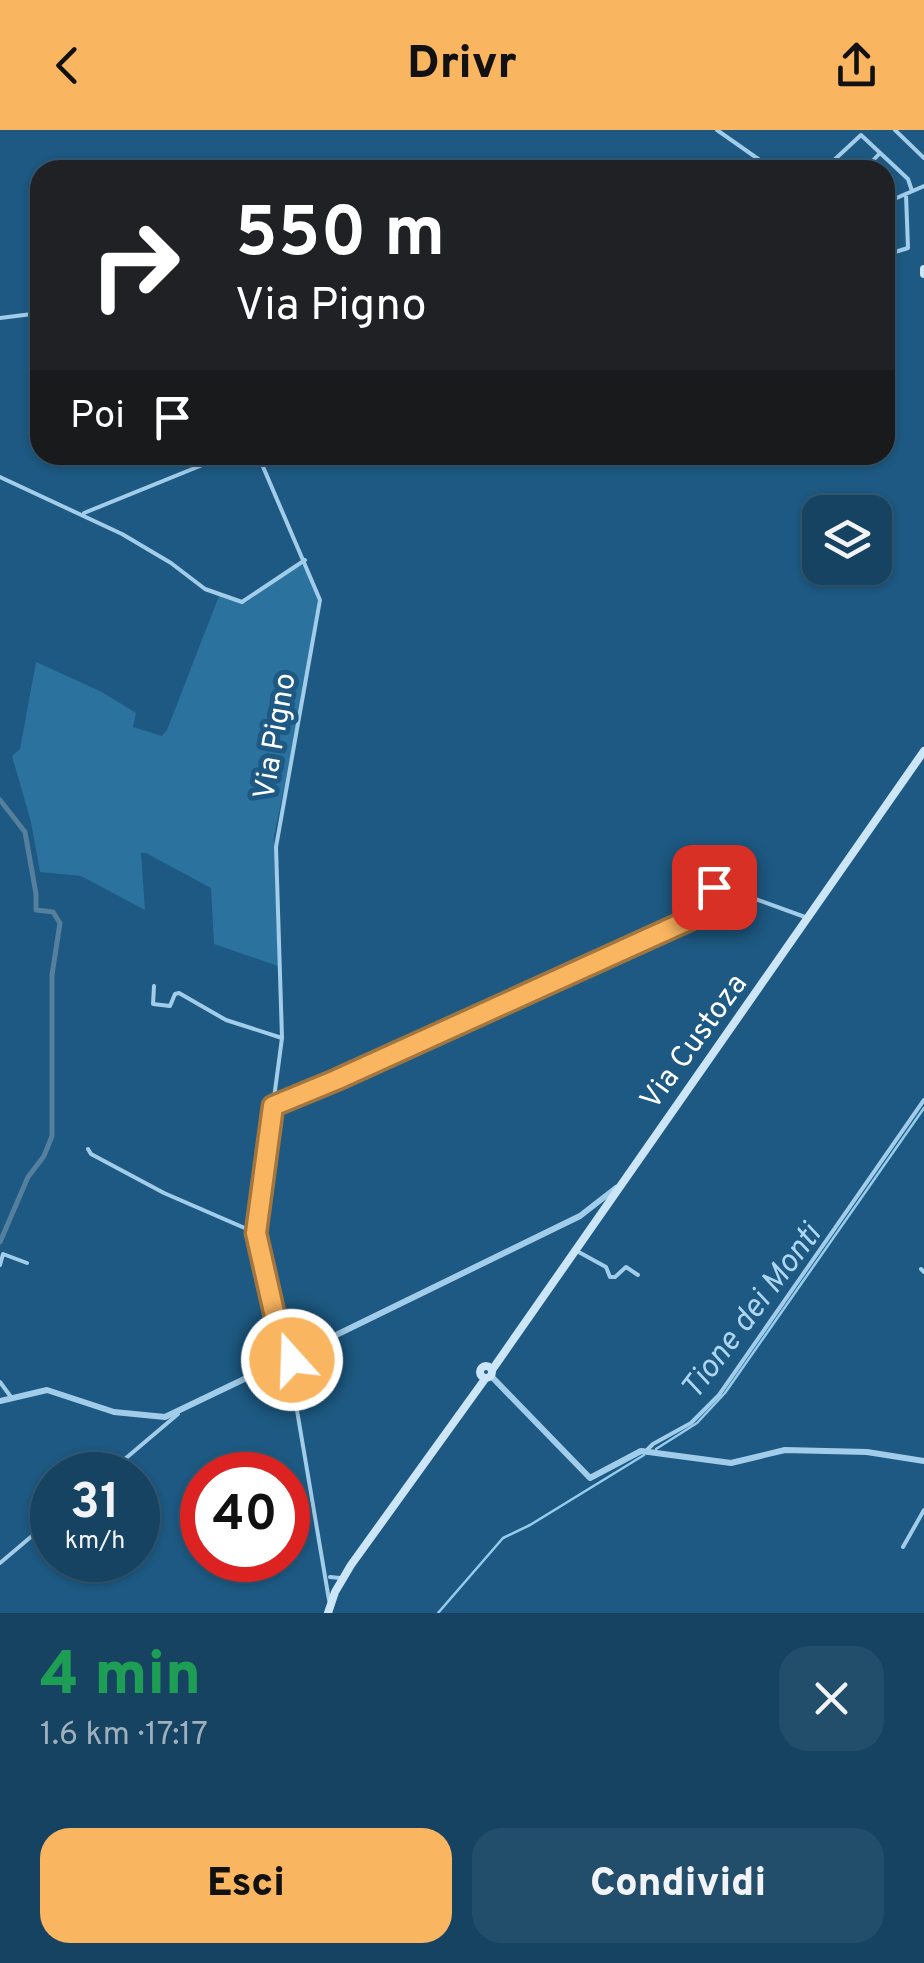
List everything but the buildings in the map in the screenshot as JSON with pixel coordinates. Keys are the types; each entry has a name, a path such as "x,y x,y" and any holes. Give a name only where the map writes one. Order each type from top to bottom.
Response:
{"main road":[{"name":"Via Custoza","path":"487,1373 924,751"},
{"path":"329,1609 332,1591 487,1373"}],"street":[{"path":"717,130 760,160"},
{"path":"895,130 924,158"},
{"path":"834,160 864,134 888,160"},
{"path":"873,160 880,153"},
{"path":"895,167 908,179 909,192 908,248 895,252"},
{"path":"895,199 924,186"},
{"path":"0,318 30,315"},
{"path":"80,515 203,465"},
{"name":"Via Pigno","path":"262,465 320,600 276,847 282,1038 256,1233 287,1359 332,1591"},
{"path":"0,476 148,549 205,589 242,602 305,560"},
{"path":"273,1106 689,920 717,885 810,918"},
{"path":"154,986 154,1004 170,1006 178,993 226,1020 282,1038"},
{"path":"646,1452 691,1423 719,1394 924,1100"},
{"path":"88,1149 137,1180 256,1233"},
{"path":"133,1452 184,1408 586,1214 624,1180"},
{"path":"586,1214 602,1212"},
{"path":"586,1214 594,1222"},
{"path":"574,1250 606,1267 610,1277 626,1266 638,1275"},
{"path":"0,1265 3,1254 27,1263"},
{"path":"487,1373 590,1478 633,1454 646,1452 739,1462 776,1451 800,1450 867,1452 924,1460"},
{"path":"0,1382 11,1396"},
{"path":"0,1401 46,1390 114,1412 168,1419"},
{"path":"152,1418 160,1429"},
{"path":"903,1547 924,1510"},
{"path":"0,1563 30,1538"},
{"path":"325,1570 332,1591"},
{"path":"330,1577 344,1575"}],"shaded area":[{"path":"304,566 318,600 274,836 278,966 214,944 211,888 146,853 141,853 145,910 81,876 40,872 12,756 20,749 36,662 102,692 136,713 133,727 162,736 219,596 245,603"}],"waterway":[{"path":"0,800 25,832 36,910 53,912 60,923 52,975 52,1136 44,1156 28,1177 0,1242"},
{"name":"Tione dei Monti","path":"656,1449 697,1423 725,1393 924,1108"},
{"name":"Tione dei Monti","path":"438,1613 503,1538 644,1455"}],"route":[{"path":"292,1360 282,1347 256,1233 273,1106 689,920 714,887"}]}
